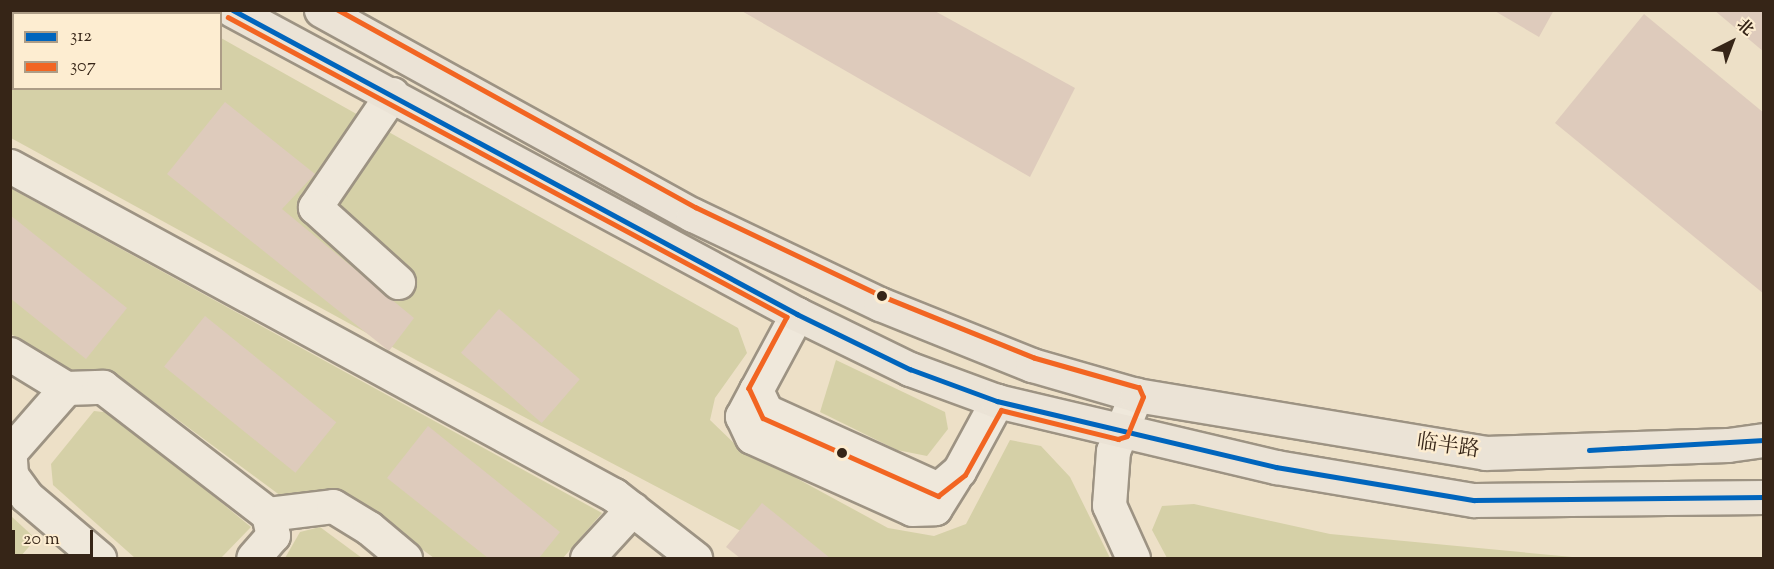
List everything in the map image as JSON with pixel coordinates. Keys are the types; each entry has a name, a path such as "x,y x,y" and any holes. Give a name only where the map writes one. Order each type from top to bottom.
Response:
{"main road":[{"path":"232,10 392,94 797,314 910,369 997,402 1276,467 1474,500 1764,497"},
{"name":"临半路","path":"321,10 693,216 880,304 1032,365 1136,395 1485,453 1728,445 1764,440"}],"street":[{"path":"392,94 315,207 398,282"},
{"path":"10,166 614,495 695,558"},
{"path":"797,314 756,390 766,411 938,489 959,471 997,402"},
{"path":"10,354 66,388 103,387 268,514 273,536 253,558"},
{"path":"10,452 66,388"},
{"path":"1133,558 1109,505 1113,451 1136,395"},
{"path":"10,460 11,475 26,496 99,558"},
{"path":"268,514 333,506 369,528 405,558"},
{"path":"587,558 632,509"}],"shaded area":[{"path":"171,10 174,12 12,12 12,90 222,90 222,39 738,328 747,353 715,398 710,420 737,446 888,528 934,536 966,524 1010,440 1041,446 1070,477 1110,558 792,558 416,360 11,138 10,11"},
{"path":"10,188 602,513 563,558 434,558 340,490 281,496 109,369 70,370 11,334"},
{"path":"836,360 945,412 948,429 927,456 897,450 820,412"},
{"path":"94,411 112,413 251,527 221,558 135,558 53,485 51,464"},
{"path":"1194,504 1330,534 1583,558 1167,558 1152,530 1162,506"},
{"path":"11,516 36,539 19,558 11,558"},
{"path":"320,527 362,558 285,558 300,532"}],"building":[{"path":"740,10 933,10 1075,88 1030,177"},
{"path":"1493,10 1554,10 1539,37"},
{"path":"1714,10 1764,10 1764,52"},
{"path":"1644,14 1764,113 1764,294 1555,123"},
{"path":"225,102 315,174 282,209 414,318 389,351 167,174"},
{"path":"10,215 127,308 86,359 10,298"},
{"path":"499,309 580,379 542,423 461,353"},
{"path":"205,316 336,422 295,473 164,367"},
{"path":"428,426 560,532 539,558 488,558 387,478"},
{"path":"762,503 830,558 740,558 726,547"}],"transit line":[{"name":"312","path":"233,10 797,314 910,369 997,401 1276,467 1474,500 1764,497"},
{"name":"307","path":"228,17 787,317 749,388 763,418 938,496 965,475 1001,410 1118,439 1127,436 1143,397 1139,388 1034,358 883,297 696,208 337,10"},
{"name":"312","path":"1589,450 1764,440"}]}
